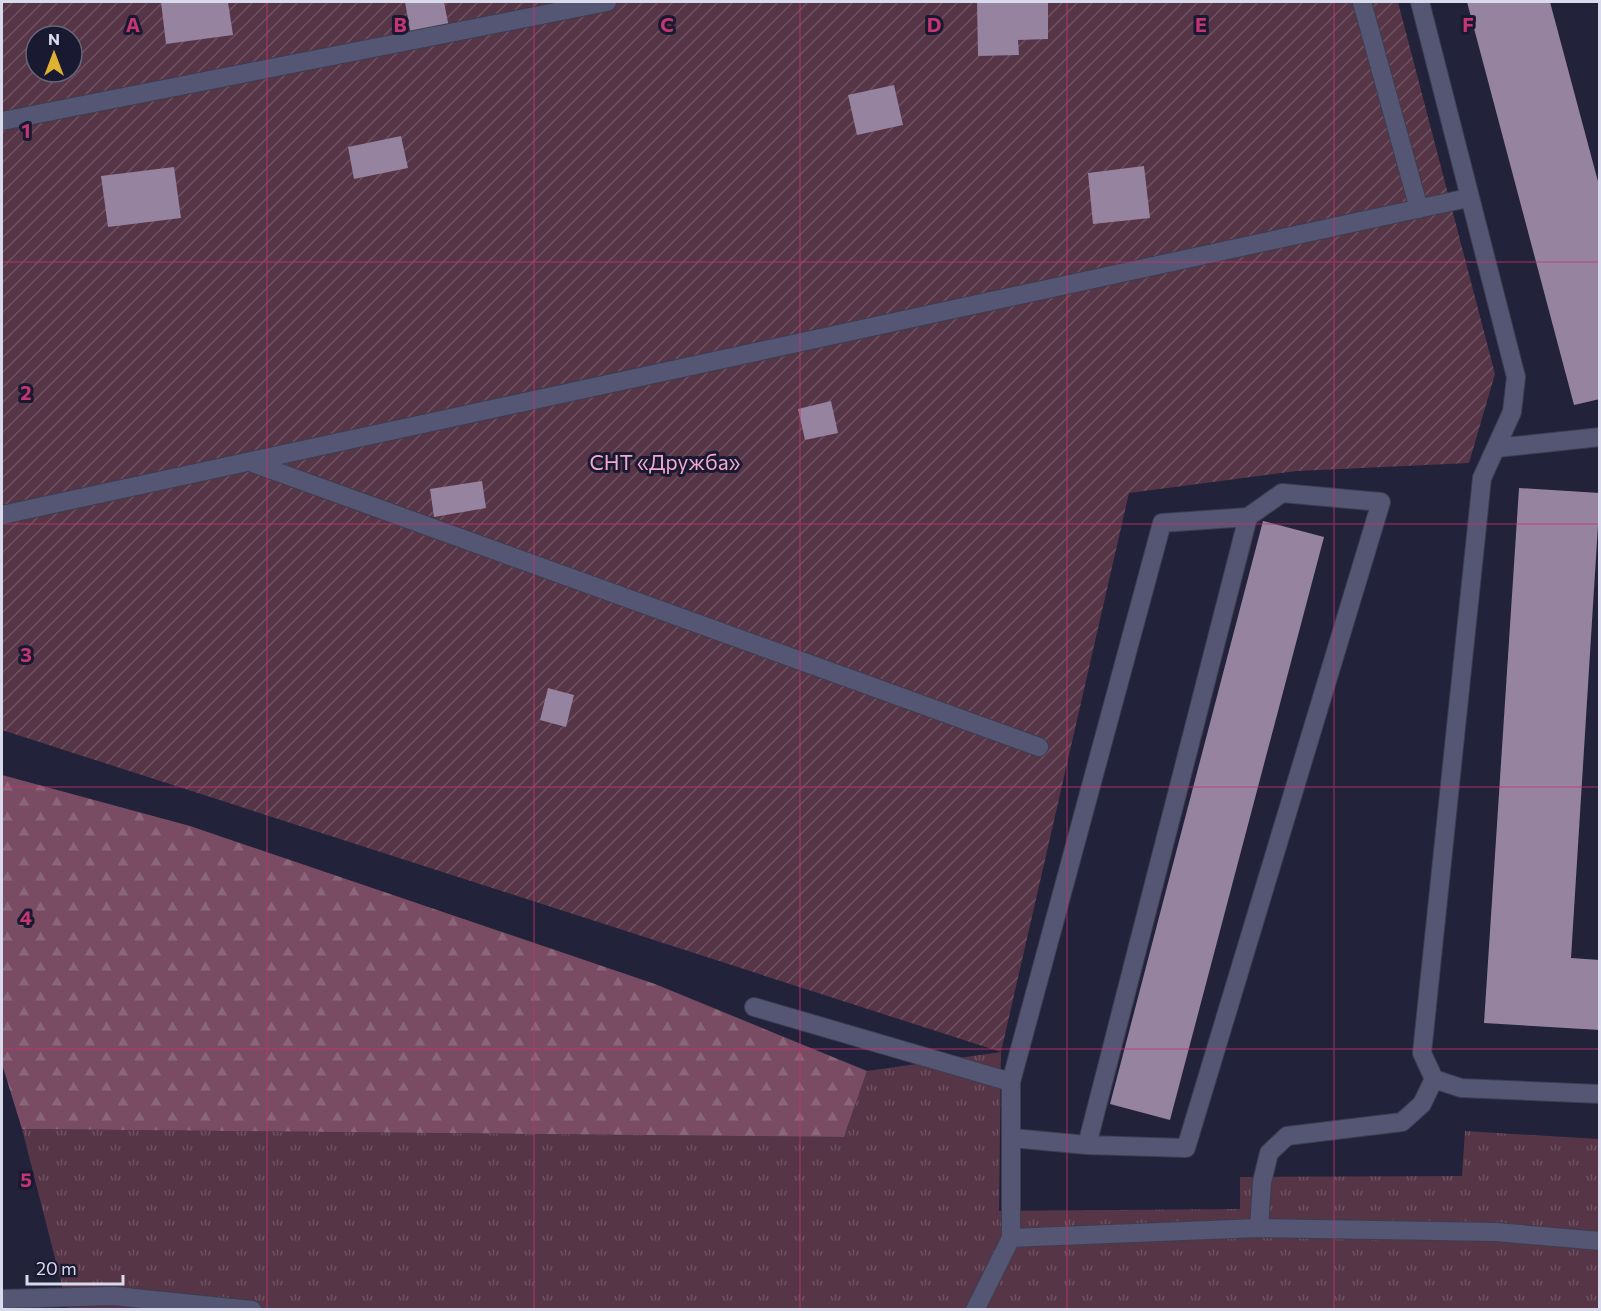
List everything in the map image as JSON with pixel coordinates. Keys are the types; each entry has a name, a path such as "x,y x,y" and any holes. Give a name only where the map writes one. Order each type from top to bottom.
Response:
{"lane":[{"path":"2,121 607,2"},
{"path":"1362,2 1419,209"},
{"path":"1420,2 1468,198 1516,376 1512,412 1482,478 1422,1053 1434,1079 1461,1088 1599,1094"},
{"path":"2,515 1468,198"},
{"path":"1497,448 1599,437"},
{"path":"250,462 1039,747"},
{"path":"975,1310 1011,1238 1009,1182 1012,1138 1011,1082 1162,523 1248,517 1282,493 1381,502 1186,1148 1087,1145 1012,1138"},
{"path":"1087,1145 1248,517"},
{"path":"754,1007 1011,1082"},
{"path":"1258,1228 1262,1182 1269,1153 1287,1136 1402,1122 1422,1104 1434,1079"},
{"path":"1011,1238 1258,1228 1496,1232 1599,1241"},
{"path":"2,1299 114,1296 252,1310"}],"green space":[{"name":"СНТ «Дружба»","path":"2,2 1398,2 1495,374 1469,463 1297,471 1129,493 1001,1052 2,730"},
{"path":"2,775 190,826 655,984 867,1071 844,1137 22,1129 2,1064"},
{"path":"1001,1052 999,1211 1240,1209 1240,1177 1462,1176 1465,1131 1599,1139 1599,1309 68,1309 22,1129 844,1137 867,1071"}],"building":[{"path":"161,2 228,2 233,35 166,44"},
{"path":"405,2 444,2 450,33 412,41"},
{"path":"977,2 1048,2 1048,39 1018,40 1019,55 978,56"},
{"path":"1467,2 1550,2 1600,189 1600,399 1574,405"},
{"path":"894,85 903,125 857,135 848,95"},
{"path":"401,136 408,168 354,179 348,147"},
{"path":"1144,166 1150,218 1093,224 1088,173"},
{"path":"174,167 181,218 108,227 101,176"},
{"path":"831,401 838,433 805,440 798,409"},
{"path":"482,481 486,508 434,517 430,489"},
{"path":"1519,488 1600,493 1571,958 1600,960 1600,1030 1484,1023"},
{"path":"1263,521 1324,537 1170,1120 1110,1104"},
{"path":"548,688 574,695 566,727 540,720"}]}
